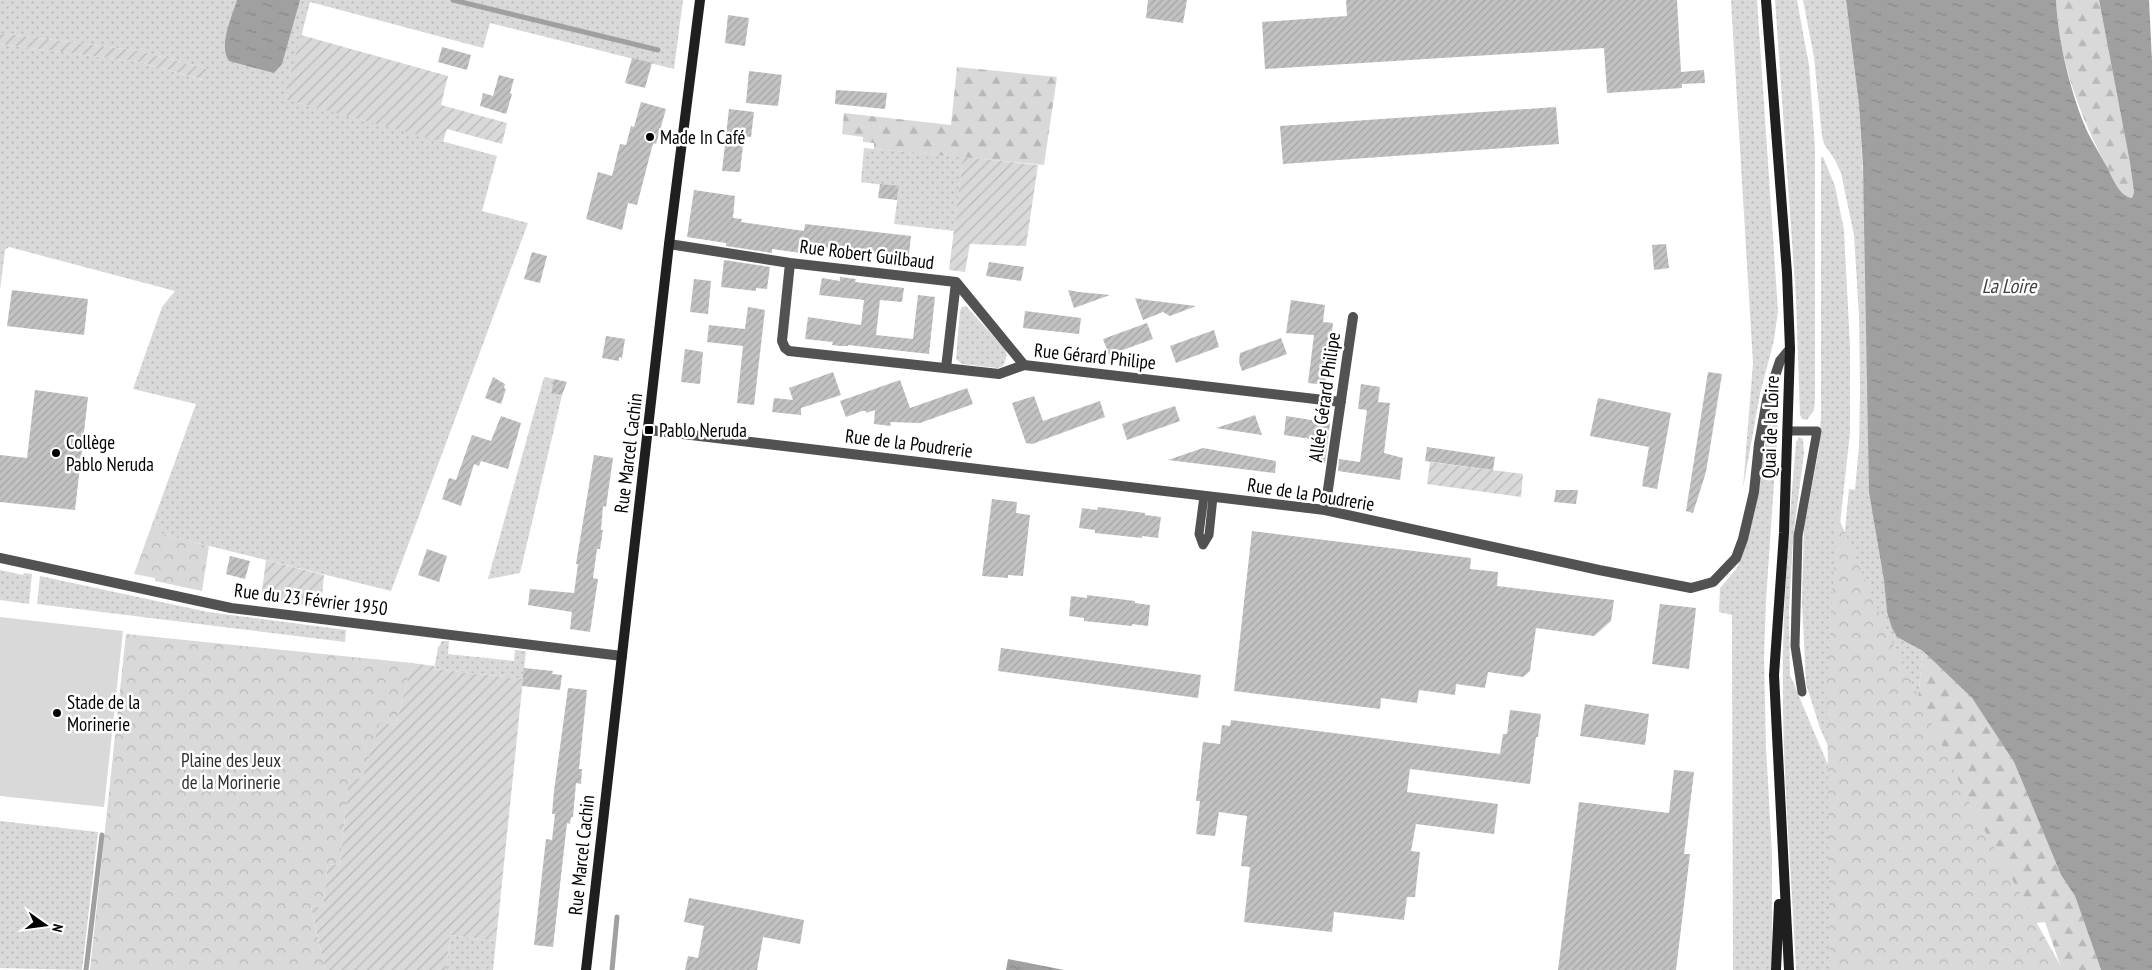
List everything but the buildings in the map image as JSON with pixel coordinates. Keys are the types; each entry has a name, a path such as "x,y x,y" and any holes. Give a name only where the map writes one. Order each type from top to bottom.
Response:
{"main road":[{"name":"Rue Marcel Cachin","path":"586,970 669,244 700,0"},
{"name":"Quai de la Loire","path":"1766,0 1788,273 1790,350 1784,533 1774,675 1789,970"},
{"name":"Quai de la Loire","path":"1776,970 1782,856"}],"street":[{"name":"Rue Robert Guilbaud","path":"669,244 790,263 956,282 1024,365"},
{"name":"Rue Gérard Philipe","path":"790,263 782,341 787,350 998,374 1024,365 1341,402"},
{"path":"946,368 956,282"},
{"name":"Allée Gérard Philipe","path":"1325,510 1353,318"},
{"name":"Rue de la Poudrerie","path":"649,430 1325,510 1690,588 1700,587 1713,582 1736,558 1743,539 1754,492 1759,444 1767,400 1780,361 1790,350"},
{"name":"Rue du 23 Février 1950","path":"0,558 231,608 622,656"}],"lane":[{"path":"1787,430 1817,430 1798,536 1795,646 1802,692"}],"green space":[{"path":"0,0 683,0 674,69 490,23 483,48 310,2 285,99 497,156 482,211 528,223 391,591 161,534 163,525 153,522 196,404 133,389 162,307 175,291 9,247 5,250 0,290 0,44 139,62 203,80 207,69 140,51 0,33"},
{"path":"1731,0 1757,0 1778,311 1774,340 1760,394 1743,488 1753,363"},
{"path":"1775,0 1797,0 1809,65 1815,148 1815,402 1814,410 1807,420 1802,419 1800,415 1796,298"},
{"path":"1803,0 1846,0 1859,105 1887,612 1897,637 1923,651 1912,753 1840,581 1849,489 1855,490 1859,446 1859,316 1854,235 1841,173 1824,144 1822,136 1814,57"},
{"path":"2056,0 2099,0 2130,163 2134,192 2132,198 2124,194 2114,181 2079,107 2061,44"},
{"path":"0,33 140,51 207,69 204,80 139,62 0,44"},
{"path":"301,35 448,76 441,105 507,123 502,144 447,129 443,142 284,99"},
{"path":"957,67 1057,77 1044,165 874,149 874,143 863,142 863,137 842,134 844,113 951,125"},
{"path":"864,148 963,157 954,231 894,224 899,187 861,182"},
{"path":"963,157 1038,165 1026,246 970,244 965,272 949,270"},
{"path":"1821,157 1823,157 1835,186 1844,230 1850,346 1850,433 1837,551 1831,753 1820,728 1806,684 1802,601 1804,527 1819,449 1821,417"},
{"path":"966,306 1005,349 1007,355 1003,366 997,368 962,364 956,359 960,311 962,307"},
{"path":"544,377 554,379 551,392 562,395 520,573 488,579"},
{"path":"1773,418 1778,423 1764,657 1766,747 1772,855 1772,970 1733,970 1732,615 1719,612 1720,588 1737,568 1748,538 1769,423"},
{"path":"1799,437 1803,439 1804,453 1793,538 1789,611 1790,675 1831,772 1882,970 1796,970 1784,761 1783,660 1789,535 1796,442"},
{"path":"1430,462 1523,474 1521,497 1427,484"},
{"path":"1837,514 1887,631 1970,804 2063,970 1830,970 1827,685"},
{"path":"153,522 163,525 162,534 209,546 202,591 155,581 155,578 134,574"},
{"path":"266,560 324,575 321,607 261,599"},
{"path":"0,570 23,575 24,573 32,574 29,604 0,600"},
{"path":"40,576 208,612 346,630 345,642 37,604"},
{"name":"Stade de la Morinerie","path":"0,617 123,631 104,807 0,796"},
{"name":"Plaine des Jeux de la Morinerie","path":"126,634 412,663 396,725 380,724 362,780 349,779 340,865 328,864 323,907 311,906 325,970 90,970"},
{"path":"442,641 449,641 448,654 514,661 515,650 526,651 523,679 434,669 438,648"},
{"path":"1923,651 1972,698 2014,762 2061,875 2075,896 2101,970 2062,970 2045,922 2011,926 1912,753"},
{"path":"412,663 434,666 434,669 523,679 496,941 450,935 446,970 325,970 311,906 323,907 328,864 340,865 349,778 362,779 380,723 396,725"},
{"path":"0,821 98,832 82,970 0,968"},
{"path":"450,935 496,941 493,970 446,970"}],"water":[{"path":"237,0 300,0 282,64 274,73 229,61 226,54 225,39"},
{"name":"La Loire","path":"1846,0 2056,0 2059,33 2071,85 2082,118 2090,137 2117,186 2124,194 2132,198 2134,192 2130,163 2099,0 2149,0 2152,61 2152,970 2101,970 2075,896 2061,875 2014,762 1972,698 1923,651 1897,637 1892,628 1887,612 1884,580 1869,492 1863,167 1859,105"},
{"path":"1008,959 1064,970 1006,970"}],"waterway":[{"path":"453,0 658,50"},
{"path":"86,970 102,835"},
{"path":"612,970 617,917"}],"place":[{"name":"Made In Café","path":"650,137"},
{"name":"Pablo Neruda","path":"649,430"},
{"name":"Collège Pablo Neruda","path":"56,453"},
{"name":"Stade de la Morinerie","path":"57,713"}]}
